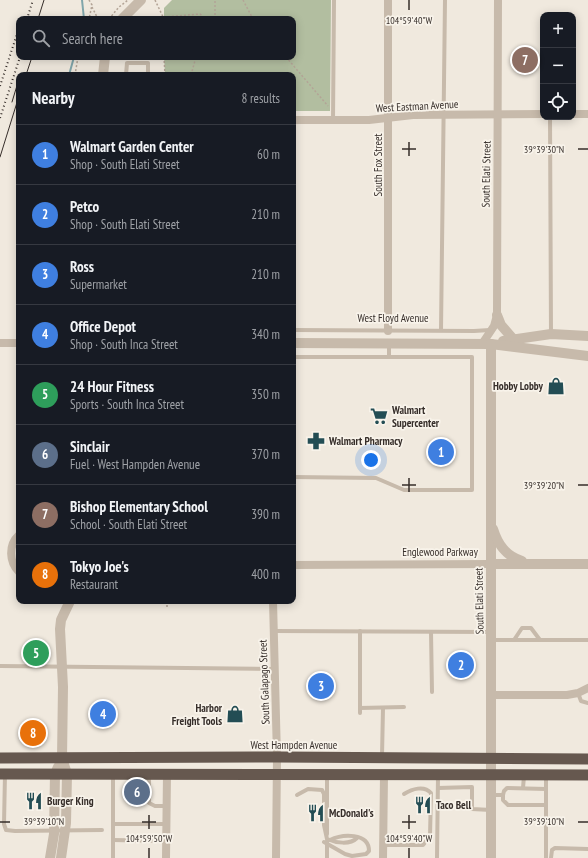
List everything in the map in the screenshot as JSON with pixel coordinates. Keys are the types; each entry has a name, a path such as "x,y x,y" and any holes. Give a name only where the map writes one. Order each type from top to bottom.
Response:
{"highway":[{"name":"West Hampden Avenue","path":"0,758 277,757 491,760 588,759"},
{"path":"3,774 588,775"}],"street":[{"path":"125,16 141,0"},
{"name":"South Fox Street","path":"388,0 390,117 388,331"},
{"name":"South Elati Street","path":"491,858 491,636 487,344 498,315 498,0"},
{"path":"103,72 105,60"},
{"name":"West Eastman Avenue","path":"296,120 333,116 381,119 390,117 443,115 540,114"},
{"path":"576,114 588,114"},
{"path":"498,315 501,325 514,340"},
{"path":"487,344 551,334 588,336"},
{"path":"0,343 16,343"},
{"path":"296,343 487,344 588,356"},
{"path":"490,517 497,539 504,552 514,559 534,564"},
{"path":"16,538 11,553 12,561 16,567"},
{"name":"Englewood Parkway","path":"296,565 588,564"},
{"path":"61,858 66,829 67,774 62,758 62,666 60,629 61,620 69,604"},
{"name":"South Galapago Street","path":"273,604 277,757 276,858"},
{"path":"491,695 551,695 578,693 588,688"},
{"path":"50,858 54,829 55,774 62,758"},
{"path":"166,858 167,774"},
{"path":"383,858 384,775"}],"lane":[{"path":"333,116 334,0"},
{"path":"441,330 444,0"},
{"path":"126,72 127,63 148,63 148,72"},
{"path":"550,120 551,334"},
{"name":"West Floyd Avenue","path":"296,330 474,331 492,329"},
{"path":"388,357 389,344"},
{"path":"296,357 472,357 472,490 404,490 376,478 296,477"},
{"path":"514,640 522,628 531,628 540,640"},
{"path":"273,631 431,632 491,636 514,640 588,640"},
{"path":"360,631 360,710 404,708"},
{"path":"431,632 432,692"},
{"path":"0,666 274,670"},
{"path":"578,693 581,701 588,703"},
{"path":"382,759 383,708"},
{"path":"3,774 4,824 6,830 102,830"},
{"path":"113,774 113,858"},
{"path":"150,774 149,803 155,806 167,806"},
{"path":"327,775 327,858"},
{"path":"437,858 438,775"},
{"path":"524,775 524,788"},
{"path":"546,775 546,858"},
{"path":"438,788 472,787 472,809 491,810"},
{"path":"546,789 506,788 503,795 504,800 508,805 546,805"},
{"path":"297,795 308,789 322,790 324,794 324,825 327,841 345,854 352,856 366,854 369,851 369,845 366,841 352,836 343,835 327,841"},
{"path":"383,845 423,845 430,836 431,793 427,790 414,789 404,794"},
{"path":"491,794 503,795"},
{"path":"113,824 167,824"},
{"path":"327,841 355,841 357,838"},
{"path":"113,840 166,840"},
{"path":"551,858 552,850 555,848 588,849"}],"path":[{"path":"89,0 96,16"},
{"path":"112,16 119,7 128,0"},
{"path":"155,0 163,16"},
{"path":"215,0 215,16"},
{"path":"243,0 251,16"},
{"path":"90,16 92,7"},
{"path":"182,16 200,14 202,16"},
{"path":"76,72 78,60"},
{"path":"164,60 165,72"},
{"path":"193,72 195,60"},
{"path":"288,60 333,116"}],"green space":[{"path":"172,0 331,0 330,111 296,111 296,72 165,72 164,60 296,60 296,16 164,16 164,8"}],"waterway":[{"path":"82,0 84,16"},
{"path":"70,72 73,60"}],"tram line":[{"path":"39,16 44,0"},
{"path":"27,72 31,60"},
{"path":"12,102 16,89"},
{"path":"0,157 16,106"}],"railway":[{"path":"28,16 33,0"},
{"path":"0,86 16,37"},
{"path":"0,118 19,60"}],"place":[{"name":"Bishop Elementary School","path":"525,60"},
{"name":"Hobby Lobby","path":"556,386"},
{"name":"Walmart Supercenter","path":"379,416"},
{"name":"Walmart Pharmacy","path":"316,441"},
{"name":"Walmart Garden Center","path":"441,452"},
{"name":"24 Hour Fitness","path":"36,653"},
{"name":"Petco","path":"461,665"},
{"name":"Ross","path":"321,686"},
{"name":"Office Depot","path":"103,714"},
{"name":"Harbor Freight Tools","path":"235,714"},
{"name":"Tokyo Joe's","path":"33,733"},
{"name":"Sinclair","path":"137,792"},
{"name":"Burger King","path":"34,801"},
{"name":"Taco Bell","path":"423,805"},
{"name":"McDonald's","path":"316,813"}]}
